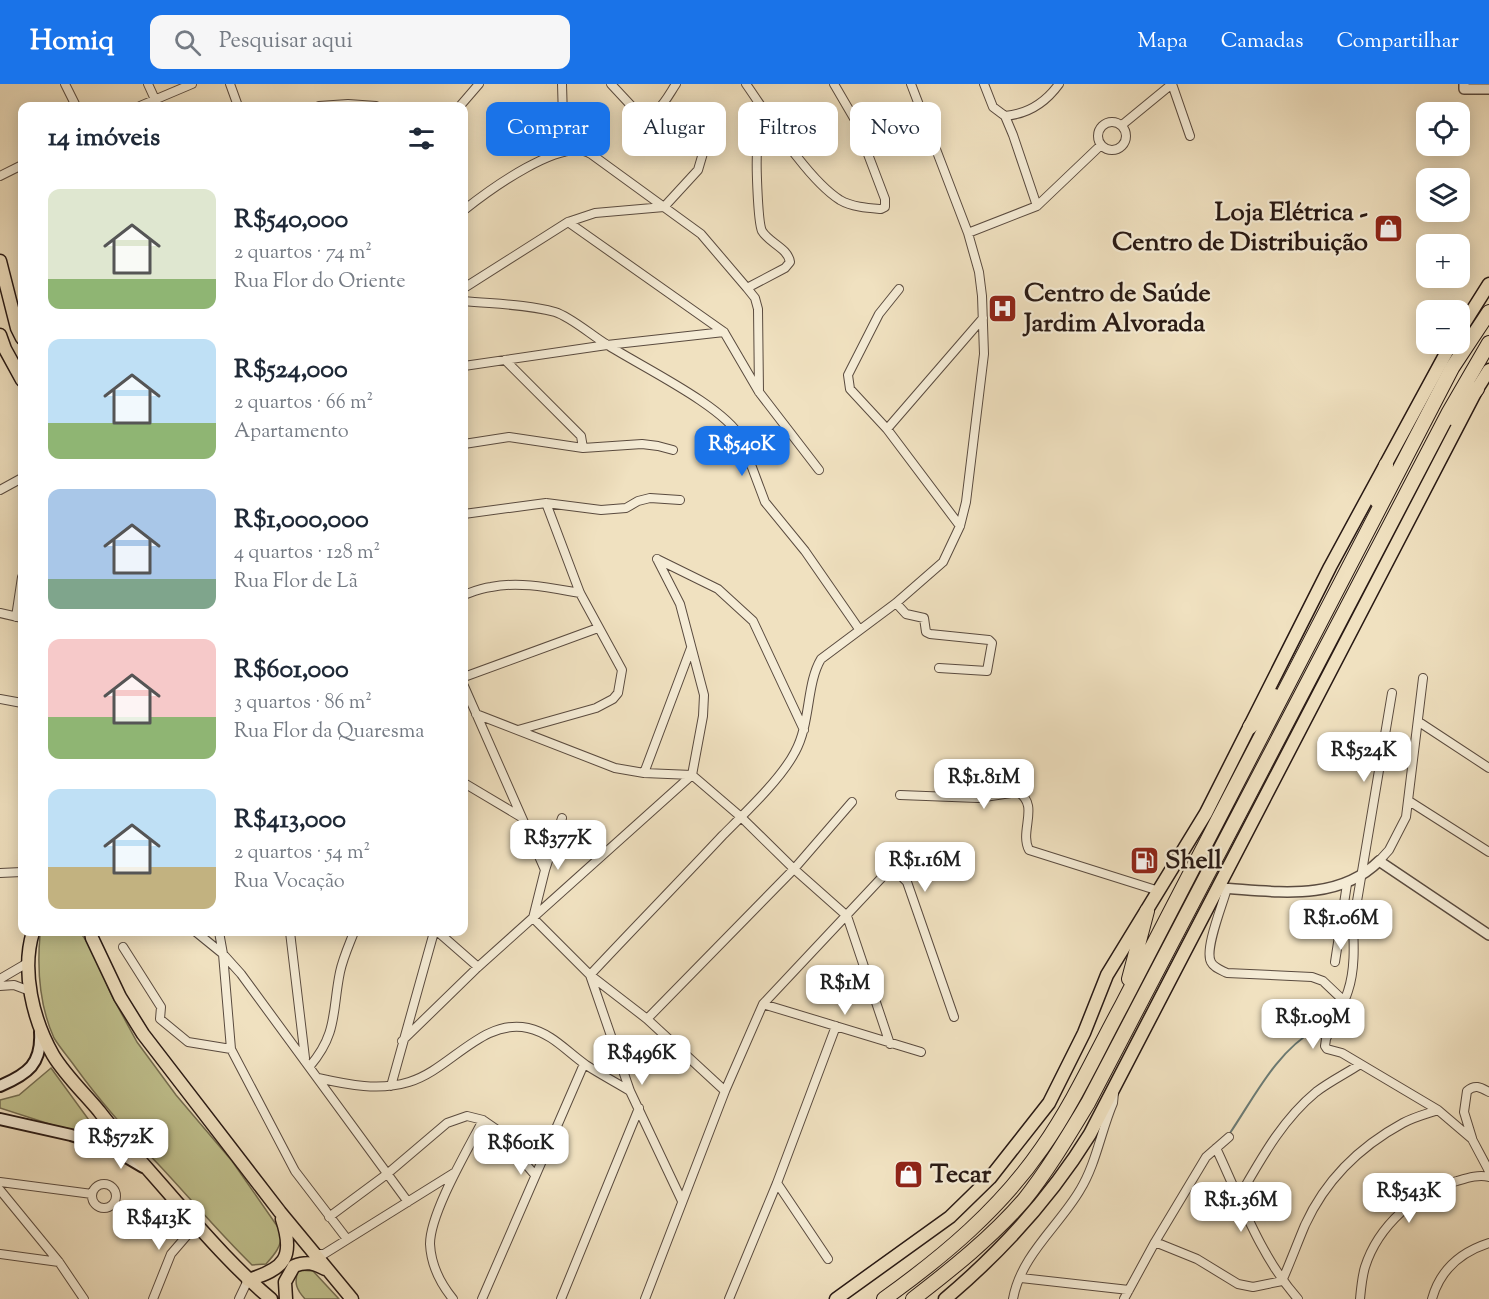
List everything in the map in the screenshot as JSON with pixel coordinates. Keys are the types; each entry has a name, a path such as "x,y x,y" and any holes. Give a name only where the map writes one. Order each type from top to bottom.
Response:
{"highway":[{"path":"884,1299 930,1266 975,1227 1007,1193 1042,1148 1122,1005 1452,368 1489,312"},
{"path":"913,1299 984,1240 1024,1200 1056,1156 1089,1103 1468,376 1489,343"},
{"path":"1430,449 1477,389"},
{"path":"1371,524 1386,465"},
{"path":"1250,727 1296,666"},
{"path":"1122,1005 1147,911"},
{"path":"921,1299 935,1282"}],"main road":[{"path":"0,261 18,326"},
{"path":"1470,314 1489,284"},
{"path":"0,300 18,329"},
{"path":"0,334 18,373"},
{"path":"836,1299 950,1217 990,1178 1049,1103 1084,1033 1107,975 1206,813 1330,567 1446,354"},
{"path":"945,1299 1011,1239 1040,1206 1074,1160 1223,888 1477,389 1489,370"},
{"path":"32,936 29,962 30,991 40,1026 53,1055 196,1225 248,1280 271,1299"},
{"path":"91,936 120,997 143,1034 280,1212 322,1260 351,1299"},
{"path":"0,1086 19,1077 31,1068 39,1057 40,1026"},
{"path":"0,1119 109,1147 149,1171"},
{"path":"248,1280 275,1270 283,1260 288,1240 280,1212"},
{"path":"286,1299 285,1282 294,1266 322,1260"}],"street":[{"path":"64,84 74,102"},
{"path":"148,84 157,102"},
{"path":"159,102 192,84"},
{"path":"230,84 237,102"},
{"path":"463,102 479,84"},
{"path":"562,84 563,102"},
{"path":"611,84 638,113 643,115 654,112 660,107 676,84"},
{"path":"746,84 759,102"},
{"path":"798,156 809,171 840,199 855,205 881,209 885,207 885,199 855,120 834,84"},
{"path":"590,975 785,768 804,731 818,663 821,659 896,603 943,562 960,526 966,502 984,354 979,272 968,233 912,86 902,84"},
{"path":"984,84 993,107 1005,116 1037,206"},
{"path":"1005,116 1014,115 1038,105 1051,96 1059,84"},
{"path":"1122,125 1172,84 1190,136"},
{"path":"1464,87 1489,89"},
{"path":"1113,121 1122,125 1127,134 1125,143 1121,147 1110,150 1101,145 1098,132 1104,124 1113,121"},
{"path":"968,233 1037,206 1101,145"},
{"path":"468,207 494,186 523,169 554,156"},
{"path":"593,156 701,234 755,298 758,309 759,392"},
{"path":"468,285 568,222 595,213 664,207 698,170 702,156"},
{"path":"747,288 786,268 790,262 788,255 763,233 760,221 757,156"},
{"path":"0,176 18,167"},
{"path":"568,222 724,332 759,392 819,470"},
{"path":"899,289 879,314 851,369 848,381 850,389 887,429 960,526"},
{"path":"468,301 558,313 697,398 737,430 765,502 805,550 859,629"},
{"path":"887,429 983,318"},
{"path":"468,365 607,345 724,332"},
{"path":"504,360 581,436 583,448"},
{"path":"468,443 509,437 583,448 642,444 673,450"},
{"path":"0,490 18,480"},
{"path":"468,513 546,503 601,510 627,508 650,498 680,500"},
{"path":"518,730 596,708 613,699 618,693 622,670 580,593 546,503"},
{"path":"402,1041 478,967 692,774 704,706 702,686 680,604 657,559 718,589 753,621 804,731"},
{"path":"468,594 489,587 511,585 535,585 580,593"},
{"path":"896,603 908,615 924,618 926,632 930,634 989,640 992,643 987,671 939,668"},
{"path":"0,613 18,617"},
{"path":"468,676 598,628"},
{"path":"644,773 692,646"},
{"path":"1344,1000 1323,981 1312,977 1227,973 1217,969 1211,963 1209,949 1223,888 1307,892 1347,884 1360,877 1379,861 1389,850 1406,817 1424,678"},
{"path":"1392,693 1360,877 1353,925 1354,946 1348,992 1326,1039 1325,1046 1342,1053 1438,1110 1472,1139"},
{"path":"468,695 545,870"},
{"path":"0,699 18,702"},
{"path":"476,714 615,768 644,773 692,774 847,916 890,1044"},
{"path":"1419,722 1489,768"},
{"path":"468,788 521,817"},
{"path":"900,795 978,798 1018,792 1026,797 1029,806 1026,842 1029,850 1159,891"},
{"path":"1409,801 1489,852"},
{"path":"647,1019 794,869 852,802"},
{"path":"533,918 545,870 562,818"},
{"path":"1379,861 1489,935"},
{"path":"0,873 18,872"},
{"path":"648,1298 682,1200 725,1091 763,1004 887,872 897,872 905,878 954,1017"},
{"path":"1335,962 1347,884"},
{"path":"533,918 590,975 647,1019 725,1091"},
{"path":"201,936 223,954 241,974 408,1202"},
{"path":"220,936 231,1049 295,1171 346,1239"},
{"path":"290,936 305,1059"},
{"path":"310,1066 326,1045 330,1035 340,972 353,936"},
{"path":"391,1086 433,936"},
{"path":"443,936 478,967"},
{"path":"123,947 161,1007 160,1019 188,1042 231,1049"},
{"path":"0,979 29,962"},
{"path":"590,975 630,1091 682,1200"},
{"path":"0,986 14,985 30,991"},
{"path":"763,1004 921,1052"},
{"path":"729,1299 777,1183 836,1026"},
{"path":"318,1078 347,1085 377,1087 410,1082 428,1074 488,1033 516,1027 528,1028 546,1035 563,1045 584,1064 630,1091"},
{"path":"482,1299 584,1064"},
{"path":"1239,1197 1271,1143 1292,1116 1316,1092 1359,1065"},
{"path":"1489,1092 1478,1086 1472,1087 1467,1091 1464,1112 1472,1139 1489,1172"},
{"path":"1013,1299 1032,1254 1081,1189 1113,1103 1115,1087"},
{"path":"561,1299 639,1108"},
{"path":"1282,1281 1321,1196 1342,1167 1404,1122 1438,1110"},
{"path":"330,1217 387,1174 447,1123 467,1116 483,1120 503,1137 535,1175"},
{"path":"453,1299 437,1275 430,1243 433,1225 456,1172 483,1120"},
{"path":"1124,1299 1206,1157 1229,1137"},
{"path":"1215,1148 1247,1217 1282,1281 1298,1299"},
{"path":"322,1260 346,1239 456,1172"},
{"path":"1360,1299 1365,1266 1373,1249 1384,1232 1411,1203 1430,1190 1452,1182 1484,1176 1489,1178"},
{"path":"0,1182 92,1194"},
{"path":"777,1183 828,1259"},
{"path":"0,1190 59,1262 84,1299"},
{"path":"153,1299 171,1254 196,1225"},
{"path":"1155,1242 1197,1259 1238,1284 1252,1287 1282,1281"},
{"path":"1432,1299 1437,1283 1446,1269 1467,1252 1489,1243"},
{"path":"0,1254 59,1262"},
{"path":"1021,1278 1129,1290"},
{"path":"239,1299 248,1280"}],"green space":[{"path":"40,936 83,936 90,946 112,996 137,1042 176,1095 232,1161 282,1233 277,1250 266,1264 252,1265 228,1241 116,1118 56,1042 42,1000"},
{"path":"51,1068 105,1142 0,1108 0,1100 19,1095"},
{"path":"298,1270 313,1271 339,1299 305,1299 297,1286"}],"waterway":[{"path":"1230,1133 1278,1062 1289,1050 1316,1029"}],"place":[{"name":"Loja Elétrica - Centro de Distribuição","path":"1389,228"},
{"name":"Centro de Saúde Jardim Alvorada","path":"1003,309"},
{"name":"Shell","path":"1144,861"},
{"name":"Tecar","path":"909,1175"}]}
